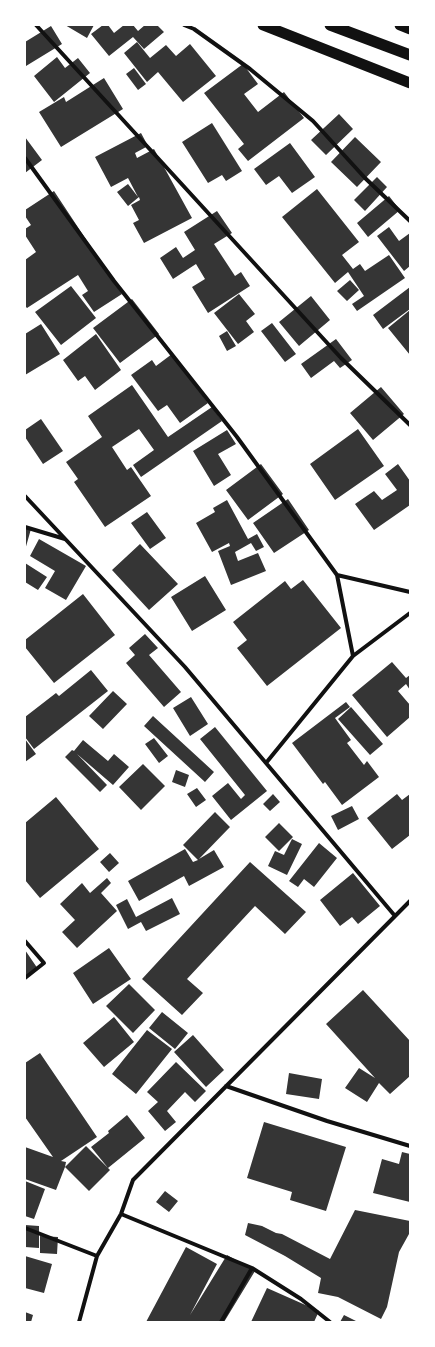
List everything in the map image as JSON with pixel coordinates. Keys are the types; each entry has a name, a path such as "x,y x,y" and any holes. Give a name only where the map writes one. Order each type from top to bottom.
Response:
{"highway":[{"path":"263,25 410,83"},
{"path":"330,25 410,55"},
{"path":"400,25 410,29"}],"street":[{"path":"36,25 342,358 410,425"},
{"path":"184,25 194,29 250,70 313,121 365,178 410,221"},
{"path":"25,158 114,281 237,437 337,575 353,656"},
{"path":"25,496 185,667 395,916"},
{"path":"25,527 66,539"},
{"path":"337,575 410,592"},
{"path":"266,763 353,656 410,613"},
{"path":"80,1322 97,1256 121,1214 133,1180 410,901"},
{"path":"25,941 44,963 25,978"},
{"path":"226,1086 327,1121 410,1146"},
{"path":"121,1214 252,1268 301,1299 327,1321"},
{"path":"25,1228 97,1256"},
{"path":"221,1322 252,1268"}],"building":[{"path":"65,25 94,25 87,38"},
{"path":"103,25 108,25 114,33 124,25 133,25 138,31 145,25 157,25 164,32 144,49 133,37 109,56 91,34"},
{"path":"51,26 62,44 26,66 25,42"},
{"path":"137,42 150,58 166,45 176,56 190,44 216,76 183,102 158,72 147,82 124,53"},
{"path":"57,57 65,68 78,58 90,73 54,102 34,76"},
{"path":"243,64 258,84 244,94 258,112 284,92 304,118 248,161 238,149 244,144 204,93"},
{"path":"134,68 146,84 138,90 126,74"},
{"path":"104,78 123,109 61,147 39,112 64,97 66,102"},
{"path":"339,114 353,129 326,155 311,140"},
{"path":"212,123 242,171 226,181 222,175 208,183 182,142"},
{"path":"141,133 148,146 135,153 137,158 154,149 192,218 144,243 133,223 139,220 131,205 140,200 139,197 128,206 117,192 128,184 138,197 128,178 111,187 95,157"},
{"path":"25,137 42,160 25,173"},
{"path":"355,137 381,162 357,187 331,162"},
{"path":"290,143 315,177 292,193 279,176 266,185 254,169"},
{"path":"377,177 387,187 365,211 354,200"},
{"path":"317,189 359,242 342,255 353,269 360,264 365,271 389,255 405,278 357,311 352,304 364,296 348,272 335,283 282,217"},
{"path":"54,191 122,294 94,312 82,295 88,291 78,275 27,308 25,306 25,260 36,252 25,235 25,229 31,225 25,216 25,210"},
{"path":"389,196 400,210 368,237 357,223"},
{"path":"217,211 232,233 214,244 235,276 241,272 250,286 208,313 192,287 205,279 196,264 173,279 160,258 176,247 183,258 195,250 184,232"},
{"path":"389,227 399,241 410,233 410,266 404,271 377,236"},
{"path":"350,280 359,290 347,301 337,291"},
{"path":"71,286 96,318 61,345 35,312"},
{"path":"410,287 410,309 383,329 373,315"},
{"path":"239,294 255,314 246,321 254,332 238,344 214,313"},
{"path":"311,296 330,320 299,346 279,322"},
{"path":"132,299 159,334 120,363 93,328"},
{"path":"410,310 410,355 388,328"},
{"path":"272,323 296,354 285,362 261,331"},
{"path":"41,324 60,354 25,375 25,334"},
{"path":"227,331 236,346 227,351 219,336"},
{"path":"96,334 121,370 95,390 85,376 78,381 63,360"},
{"path":"336,339 352,360 340,368 334,361 311,378 301,364"},
{"path":"172,354 208,403 180,423 167,405 158,411 131,375 152,360 156,366"},
{"path":"132,385 168,437 212,407 222,421 141,477 133,465 154,450 139,429 112,447 127,470 131,467 151,496 105,527 74,482 78,479 66,462 102,437 88,416"},
{"path":"381,387 404,414 373,440 350,413"},
{"path":"41,419 63,451 43,464 25,437 25,430"},
{"path":"358,429 384,466 335,500 310,464"},
{"path":"227,430 236,444 218,454 231,475 214,486 193,451"},
{"path":"261,464 283,494 248,520 226,490"},
{"path":"398,464 410,481 410,505 374,530 355,504 374,491 382,500 397,490 385,474"},
{"path":"288,499 309,530 274,553 253,523"},
{"path":"227,500 248,539 257,534 264,547 256,551 251,543 235,552 238,561 258,553 266,571 231,585 218,551 230,546 229,543 212,552 196,523 215,512 213,508"},
{"path":"147,512 166,538 150,549 131,523"},
{"path":"25,527 31,529 25,550"},
{"path":"39,539 86,566 66,600 45,588 55,571 30,556"},
{"path":"140,544 178,584 149,610 112,570"},
{"path":"25,563 47,577 38,590 25,582"},
{"path":"205,576 226,610 192,631 171,597"},
{"path":"303,580 341,628 267,686 237,648 247,640 233,622 285,581 291,589"},
{"path":"83,594 115,635 54,683 25,647 25,640"},
{"path":"145,634 158,648 149,655 181,692 164,707 126,663 135,655 129,648"},
{"path":"392,662 406,678 410,675 410,690 406,684 398,691 410,705 410,717 387,737 352,695"},
{"path":"91,670 108,691 34,749 25,737 25,717 56,693 59,696"},
{"path":"113,691 127,704 103,729 89,716"},
{"path":"191,697 208,724 190,736 173,708"},
{"path":"346,702 350,707 335,718 351,740 347,743 364,765 367,761 379,777 342,805 325,782 323,784 292,743"},
{"path":"351,707 383,744 370,755 338,719"},
{"path":"153,716 214,772 205,782 144,726"},
{"path":"215,727 267,791 231,820 212,796 228,783 241,799 245,795 200,739"},
{"path":"154,738 168,756 159,763 145,744"},
{"path":"25,739 36,754 25,762"},
{"path":"83,740 108,761 114,754 129,767 113,785 77,754 107,785 100,792 65,757 72,750 74,751"},
{"path":"143,764 165,786 141,810 119,787"},
{"path":"176,770 189,775 185,787 172,782"},
{"path":"197,788 206,800 196,807 187,794"},
{"path":"273,794 280,802 270,811 263,804"},
{"path":"397,794 402,800 410,794 410,835 392,849 367,818"},
{"path":"56,797 99,849 40,898 25,880 25,823"},
{"path":"352,806 359,819 338,830 331,816"},
{"path":"215,812 230,827 199,859 214,850 224,867 189,886 184,876 139,901 128,881 185,849 193,862 198,860 183,845"},
{"path":"279,823 293,837 279,851 265,837"},
{"path":"292,839 302,844 287,875 268,866 275,851 284,855"},
{"path":"319,843 337,858 314,887 304,879 298,887 289,881"},
{"path":"110,853 119,863 109,872 100,862"},
{"path":"250,862 306,912 285,934 255,906 187,979 203,993 182,1015 142,979"},
{"path":"353,873 380,906 358,924 352,917 340,926 320,900"},
{"path":"107,878 111,883 101,893 117,911 77,948 62,932 75,920 60,904 82,883 90,893"},
{"path":"172,898 180,914 146,931 141,922 128,929 116,905 127,899 136,917"},
{"path":"109,948 131,979 93,1004 73,973"},
{"path":"25,950 38,969 25,977"},
{"path":"129,984 155,1010 133,1033 106,1006"},
{"path":"363,990 410,1041 410,1076 390,1094 379,1083 367,1102 345,1088 359,1068 375,1078 326,1024"},
{"path":"162,1012 188,1033 175,1049 149,1028"},
{"path":"114,1017 134,1042 104,1067 83,1043"},
{"path":"147,1030 172,1049 136,1094 112,1074"},
{"path":"193,1035 224,1070 206,1087 174,1052"},
{"path":"40,1053 97,1137 61,1161 66,1162 56,1190 25,1179 25,1147 53,1157 25,1117 25,1063"},
{"path":"176,1062 206,1091 195,1102 185,1092 167,1111 176,1122 165,1131 148,1111 158,1102 147,1092"},
{"path":"289,1073 322,1079 319,1099 286,1094"},
{"path":"127,1115 145,1138 108,1168 91,1147 109,1133 108,1131"},
{"path":"264,1122 346,1147 326,1211 290,1200 292,1192 247,1178"},
{"path":"86,1146 110,1170 89,1191 65,1167"},
{"path":"402,1152 410,1154 410,1202 373,1193 382,1159 399,1164"},
{"path":"25,1181 45,1189 34,1219 25,1216"},
{"path":"165,1191 178,1201 169,1212 156,1202"},
{"path":"355,1210 410,1221 409,1234 399,1252 387,1307 381,1319 338,1297 318,1293 321,1278 285,1256 245,1235 248,1223 262,1226 276,1233 282,1234 330,1259"},
{"path":"25,1225 39,1226 39,1248 25,1247"},
{"path":"40,1236 58,1237 57,1254 40,1253"},
{"path":"186,1247 217,1264 190,1315 227,1255 255,1271 224,1322 146,1322"},
{"path":"25,1256 52,1264 44,1293 25,1288"},
{"path":"267,1288 319,1311 314,1322 251,1322"},
{"path":"25,1312 33,1315 31,1322 25,1322"},
{"path":"344,1315 358,1322 340,1322"}]}
